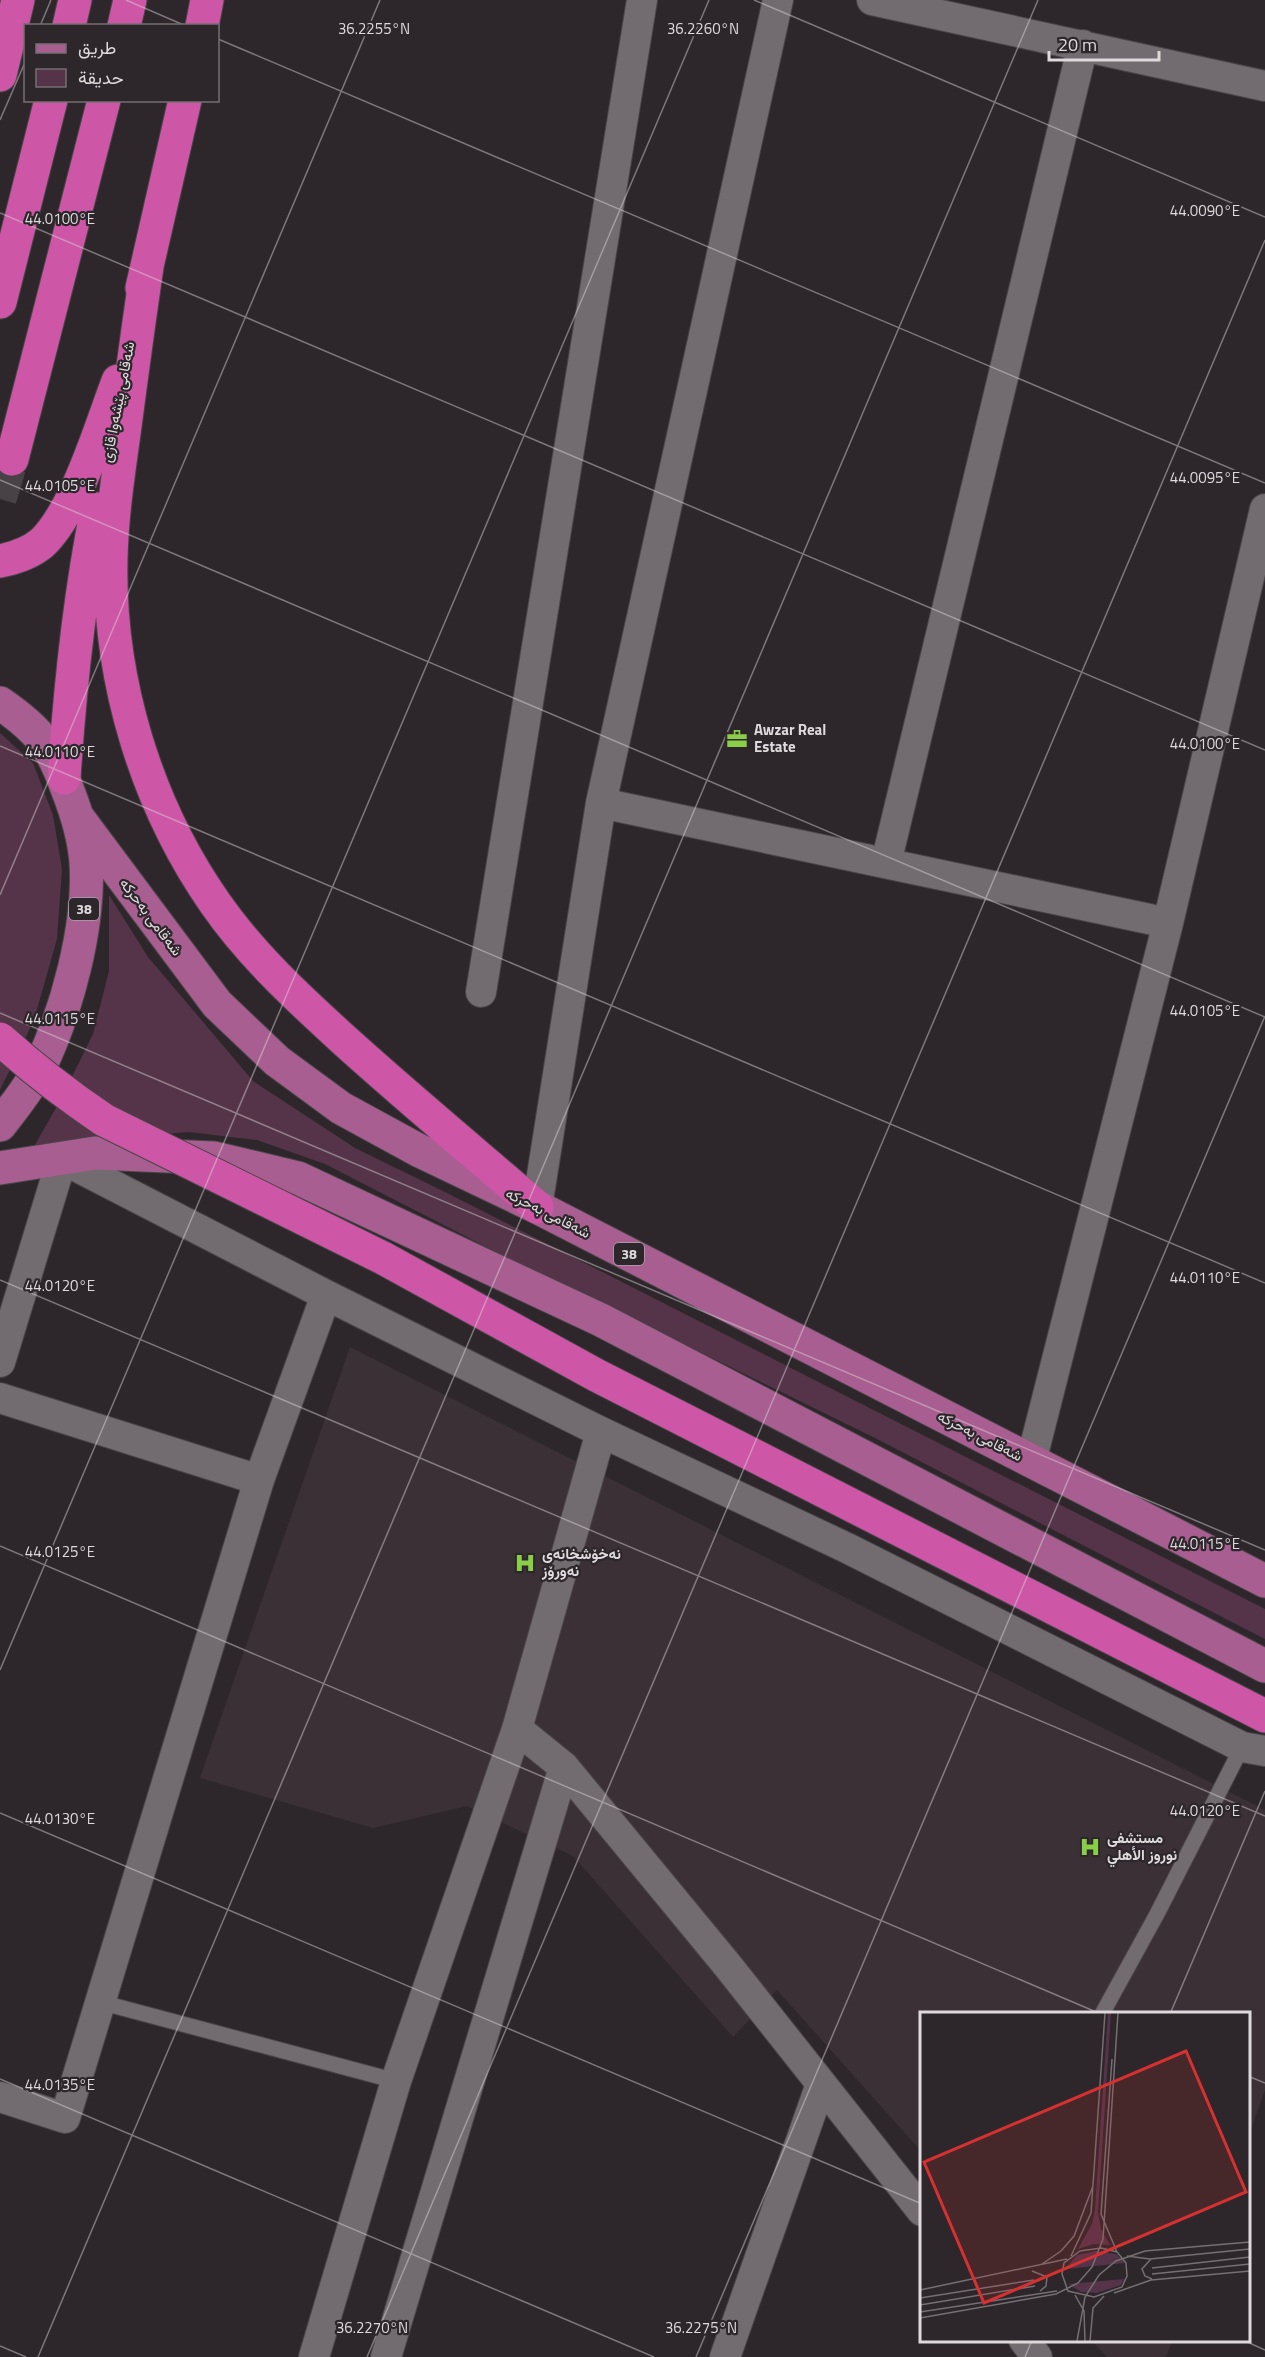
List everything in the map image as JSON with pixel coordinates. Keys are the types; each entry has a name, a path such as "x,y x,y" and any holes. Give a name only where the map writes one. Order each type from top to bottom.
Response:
{"highway":[{"path":"0,75 18,0"},
{"path":"69,24 75,0"},
{"path":"124,24 130,0"},
{"path":"201,24 207,0"},
{"path":"0,302 50,102"},
{"path":"12,459 103,102"},
{"name":"شەقامی پێشەوا قازی","path":"63,778 71,678 84,573 125,361 184,102"},
{"path":"147,267 113,512 111,599 125,699 142,758 162,809 188,860 216,904 289,990 537,1207"},
{"path":"0,561 19,557 40,544 57,525 82,475 125,361"},
{"path":"0,1039 41,1076 104,1120 384,1258 596,1375 1265,1716"}],"main road":[{"name":"شەقامی پێشەوا قازی","path":"0,703 20,717 45,743 63,778 79,819 86,861 85,904 79,944 67,993 38,1070 0,1125"},
{"name":"شەقامی بەحرکە","path":"79,819 218,1004 277,1061 341,1108 418,1150 537,1207 1265,1581"},
{"path":"0,1168 95,1153 214,1158 298,1178 601,1320 1265,1666"}],"street":[{"path":"481,992 642,0"},
{"path":"537,1207 601,803 778,0"},
{"path":"872,0 1265,86"},
{"path":"886,863 1083,45"},
{"path":"1031,1462 1168,922 1265,510"},
{"path":"601,803 1168,922"},
{"path":"0,1362 62,1159 326,1295 601,1432 847,1548 1253,1749"},
{"path":"0,2097 65,2118 259,1480 326,1295"},
{"path":"0,1398 259,1480"},
{"path":"314,2357 396,2081 517,1729 601,1432"},
{"path":"517,1729 564,1767 728,1966 920,2210"},
{"path":"386,2357 564,1767"},
{"path":"725,2357 821,2084"},
{"path":"1026,2342 1037,2357"}],"lane":[{"path":"1103,2012 1253,1749"},
{"path":"100,2002 396,2081"}],"shaded area":[{"name":"نەخۆشخانەی نەورۆز","path":"350,1347 1265,1810 1265,2090 1250,2132 1250,2012 920,2012 920,2150 777,1990 733,2037 573,1856 467,1806 373,1828 200,1778"},
{"path":"1093,2342 1172,2342 1166,2357 1107,2357"}],"green space":[{"path":"0,733 33,763 53,815 62,869 57,939 34,1020 0,1090"},
{"path":"109,895 148,957 253,1081 355,1148 1265,1609 1265,1639 877,1439 502,1255 325,1164 257,1140 189,1132 97,1139 31,1152 61,1099 93,1034 109,971"}],"tunnel":[{"path":"0,499 12,459"}],"place":[{"name":"Awzar Real Estate","path":"737,739"},
{"name":"نەخۆشخانەی نەورۆز","path":"525,1563"},
{"name":"مستشفى نوروز الأهلي","path":"1090,1847"}]}
